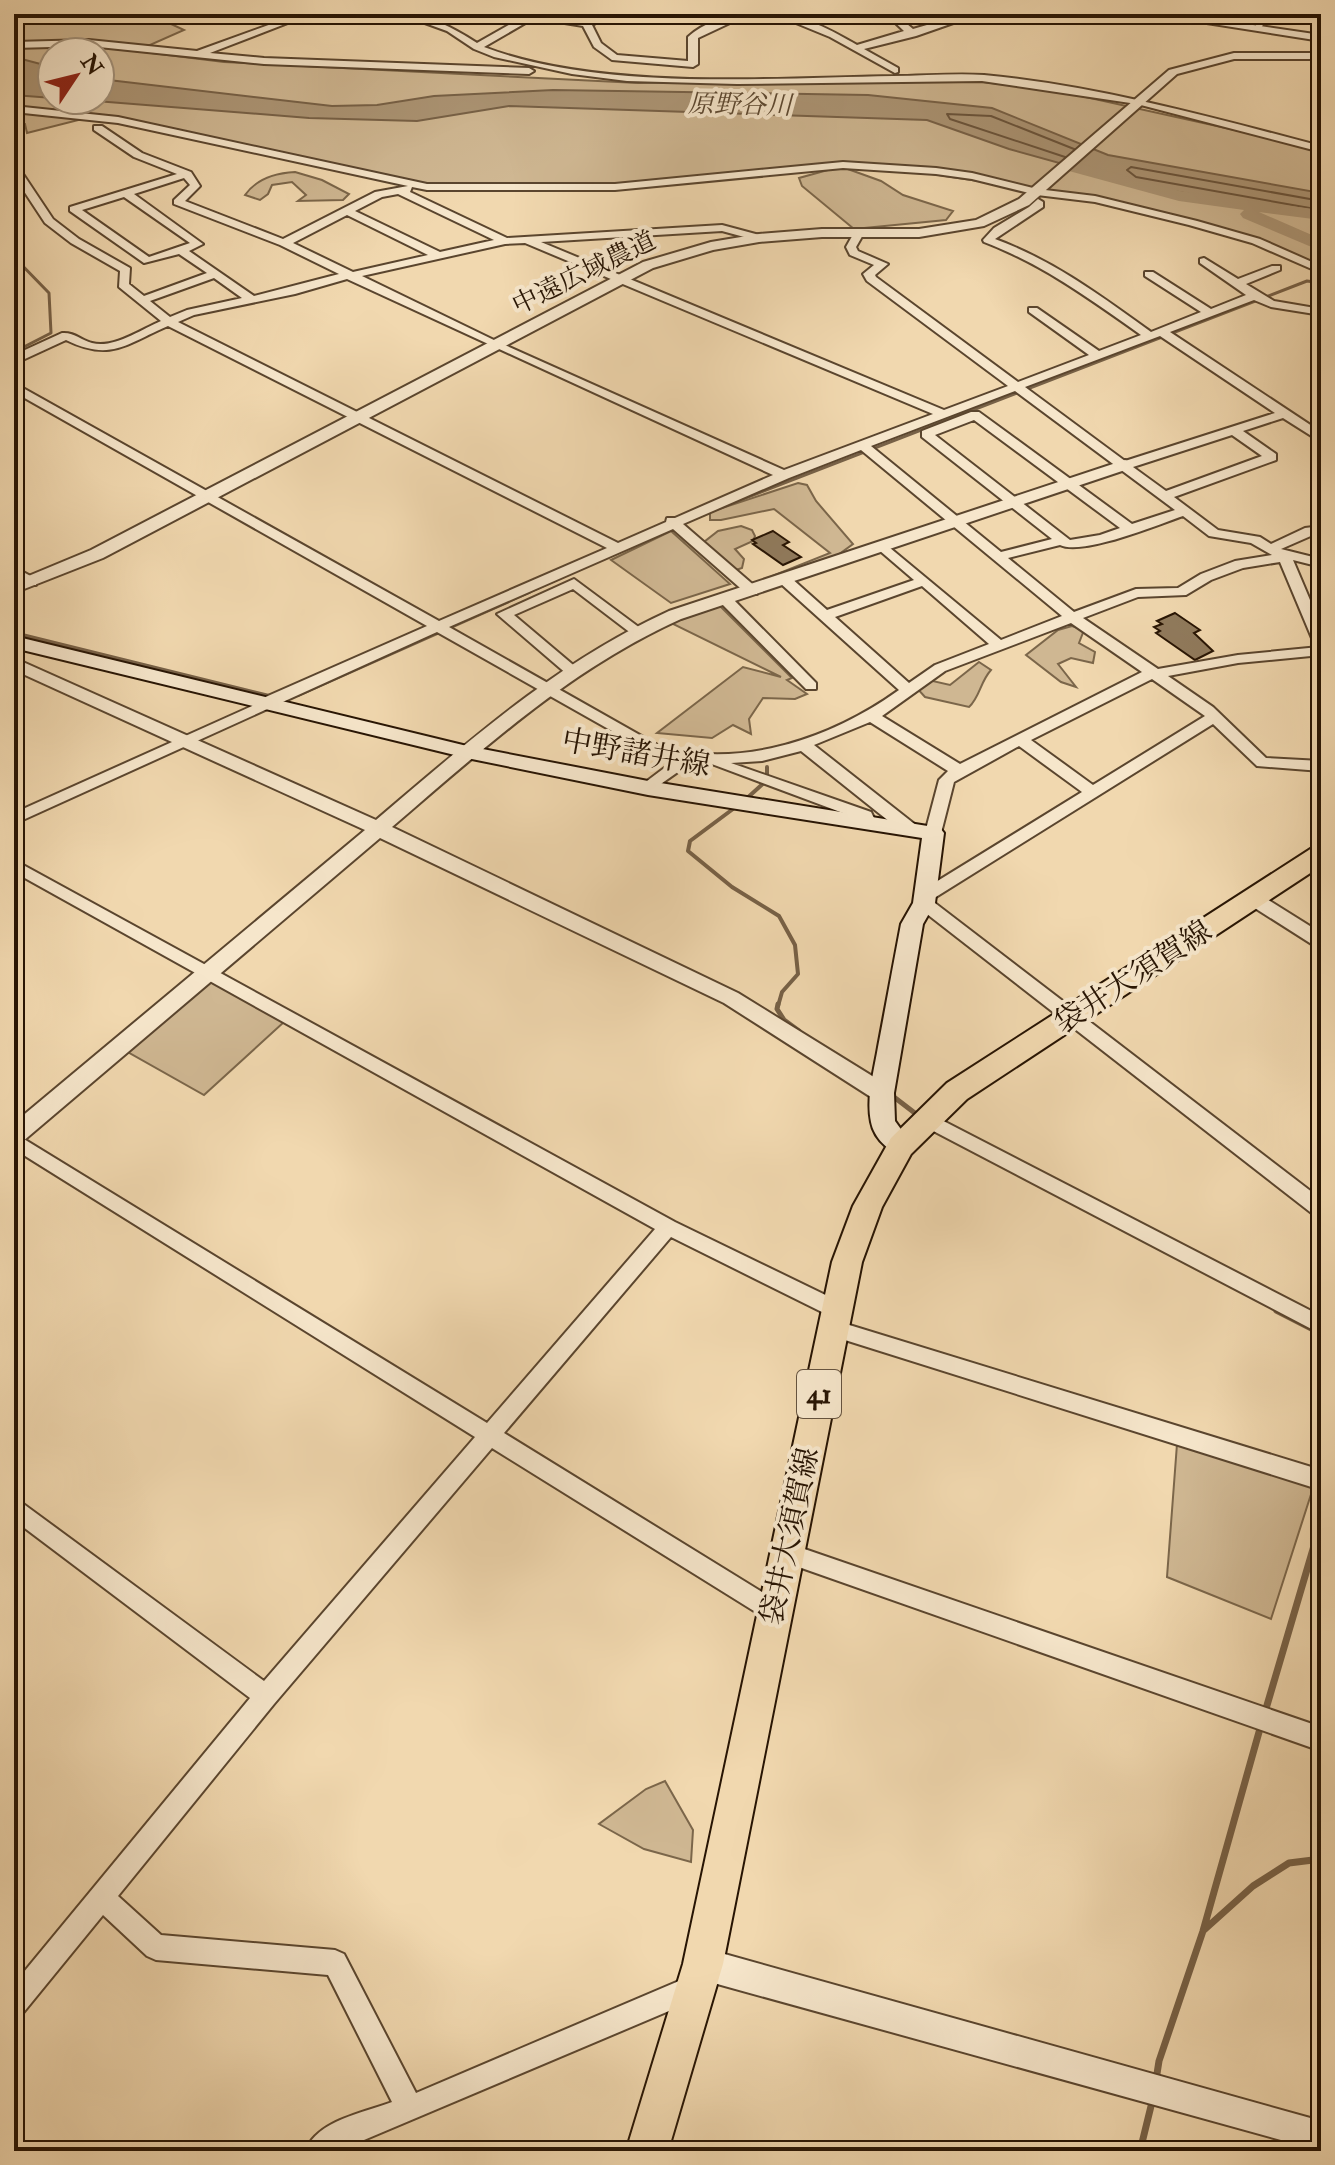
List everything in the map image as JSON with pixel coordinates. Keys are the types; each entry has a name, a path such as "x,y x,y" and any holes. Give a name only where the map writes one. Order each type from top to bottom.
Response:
{"main road":[{"name":"中野諸井線","path":"14,642 467,752 648,788 922,831"},
{"path":"901,1146 883,1123 882,1093 912,924 924,900 922,831"},
{"name":"袋井大須賀線","path":"647,2151 700,1975 847,1262 868,1206 901,1146 957,1091 1321,854"}],"street":[{"path":"194,55 307,14"},
{"path":"404,14 450,29 477,47 572,71"},
{"path":"477,47 533,14 587,24 609,14"},
{"path":"587,24 597,45 615,58 693,64 693,37 702,30 745,14"},
{"path":"778,14 833,35 895,70"},
{"path":"890,14 913,34"},
{"path":"950,14 960,19"},
{"path":"856,48 975,14"},
{"path":"1154,14 1321,38"},
{"path":"1257,28 1265,14"},
{"path":"1305,14 1319,16"},
{"path":"14,45 89,43 194,55 343,66 572,71 627,78 737,81 982,78 1135,103 1321,149"},
{"name":"中遠広域農道","path":"14,588 97,554 619,278 689,252 759,238 919,233 979,223 1039,196 1135,103 1173,72 1208,60 1259,54 1321,56"},
{"path":"14,109 76,113 118,120 427,187"},
{"path":"14,128 17,128 16,171 49,221 75,241 126,270 123,285 169,322 616,547"},
{"path":"98,128 138,155 187,174 195,186 178,202"},
{"path":"284,243 379,194 398,190 427,187 615,187 843,165 972,176 1039,196 1109,203 1256,241 1321,270"},
{"path":"126,193 198,244 148,261 74,209 187,174"},
{"path":"972,176 1016,197"},
{"path":"152,185 178,202 284,243 494,344 784,475"},
{"path":"398,190 505,241"},
{"path":"1039,196 1017,221 993,232 988,240 1020,252 1074,282 1321,438"},
{"path":"347,211 439,256"},
{"path":"14,360 66,335 88,346 106,349 191,312 295,291 505,241 722,228 759,238"},
{"path":"859,233 851,247 854,253 882,264 869,274 871,279 1214,533 1255,540 1279,552 1321,563"},
{"path":"527,240 946,415"},
{"path":"181,250 251,299"},
{"path":"1204,261 1271,304 1321,312"},
{"path":"1237,284 1276,268"},
{"path":"140,301 216,274"},
{"path":"1149,274 1210,313"},
{"path":"14,819 672,521 784,475 1256,297"},
{"path":"1033,310 1098,356"},
{"path":"14,387 551,687 656,750 695,758 865,816 869,824"},
{"path":"775,1612 14,1138 467,752 551,687 637,631 1284,414"},
{"path":"1131,530 975,415 926,434 1067,544 1131,530 1185,511"},
{"path":"1165,496 1272,457 1233,430"},
{"path":"863,446 1073,618 1157,673 1215,716 1262,763 1321,766"},
{"path":"672,521 752,591"},
{"path":"648,788 695,758 762,756 803,744 871,716 940,668 1136,593 1181,592 1206,577 1279,552 1310,531 1321,530"},
{"path":"997,557 1062,540"},
{"path":"884,547 999,645"},
{"path":"1279,552 1321,643"},
{"path":"14,571 31,582"},
{"path":"785,580 909,691"},
{"path":"825,616 924,581"},
{"path":"573,672 504,614 574,583 637,631"},
{"path":"725,599 811,686"},
{"path":"803,744 860,792 922,831 947,780 1143,676 1238,659 1321,651"},
{"path":"14,663 379,829 731,998 882,1093"},
{"path":"871,716 960,771"},
{"path":"1215,716 1091,791 924,900 1321,1210"},
{"path":"1020,740 1091,791"},
{"path":"14,865 835,1319 1321,1480"},
{"path":"1254,898 1321,943"},
{"path":"926,1119 1321,1326"},
{"path":"14,2004 266,1696 668,1227"},
{"path":"14,1507 266,1696"},
{"path":"787,1553 1321,1739"},
{"path":"101,1897 156,1947 335,1963 410,2109"},
{"path":"319,2151 332,2138 410,2109 700,1975 1321,2137"}],"shaded area":[{"path":"14,14 194,14 154,16 184,30 141,49 116,47 116,36 36,36 36,116 94,116 27,133 25,124 14,125"},
{"path":"116,49 224,62 638,83 937,77 1054,90 1321,149 1321,270 1216,227 1110,201 872,165 845,168 881,181 903,195 953,211 946,220 854,229 802,186 799,178 835,168 622,187 420,186 94,116 116,116"},
{"path":"295,172 322,180 349,194 343,200 298,201 306,195 292,182 272,185 268,194 260,200 245,195 255,184 267,178"},
{"path":"798,483 807,485 816,501 853,544 835,557 775,579 772,576 830,553 774,509 721,520 710,520 710,512"},
{"path":"741,526 752,530 755,536 753,541 735,549 744,559 742,568 730,572 704,542 718,531"},
{"path":"671,531 730,584 671,603 611,560"},
{"path":"720,606 792,678 787,680 807,694 795,699 763,698 749,719 751,734 733,725 712,738 657,733 743,667 781,677 671,623"},
{"path":"1072,626 1084,630 1079,643 1095,652 1093,663 1071,658 1058,664 1076,687 1061,682 1026,655 1058,630"},
{"path":"979,662 991,670 969,707 925,697 915,686 924,679 950,685"},
{"path":"208,979 284,1022 204,1095 126,1051"},
{"path":"1177,1444 1314,1485 1271,1619 1167,1577"},
{"path":"665,1781 693,1830 691,1862 644,1849 599,1824 646,1789"}],"water":[{"path":"14,57 36,63 36,97 14,95"},
{"path":"116,81 332,106 377,105 434,96 553,90 868,95 992,108 1108,155 1321,193 1321,218 1135,184 1009,149 927,120 509,106 417,121 309,118 116,103"}],"building":[{"path":"773,531 789,542 783,545 801,557 783,565 753,544 756,543 752,540"},
{"path":"1175,613 1200,630 1194,633 1213,651 1195,660 1156,633 1160,631 1154,627 1162,624 1157,621"}],"waterway":[{"name":"原野谷川","path":"1075,167 1179,196 1321,215"},
{"path":"1249,214 1321,246"},
{"path":"14,257 49,293 51,333 14,352"},
{"path":"722,507 1307,281 1321,283"},
{"path":"525,594 563,577"},
{"path":"298,695 529,592"},
{"path":"14,633 273,697"},
{"path":"745,800 767,780 767,767"},
{"path":"737,806 690,841 688,851 732,887 779,916 795,945 798,974 782,992 778,1006"},
{"path":"778,1004 777,1009 784,1020 799,1031"},
{"path":"890,1094 920,1117"},
{"path":"1276,1311 1321,1334"},
{"path":"1265,1712 1321,1522"},
{"path":"1156,2080 1159,2061 1203,1931 1261,1725"},
{"path":"1204,1930 1253,1886 1289,1863 1321,1859"},
{"path":"1140,2151 1153,2098"}]}
